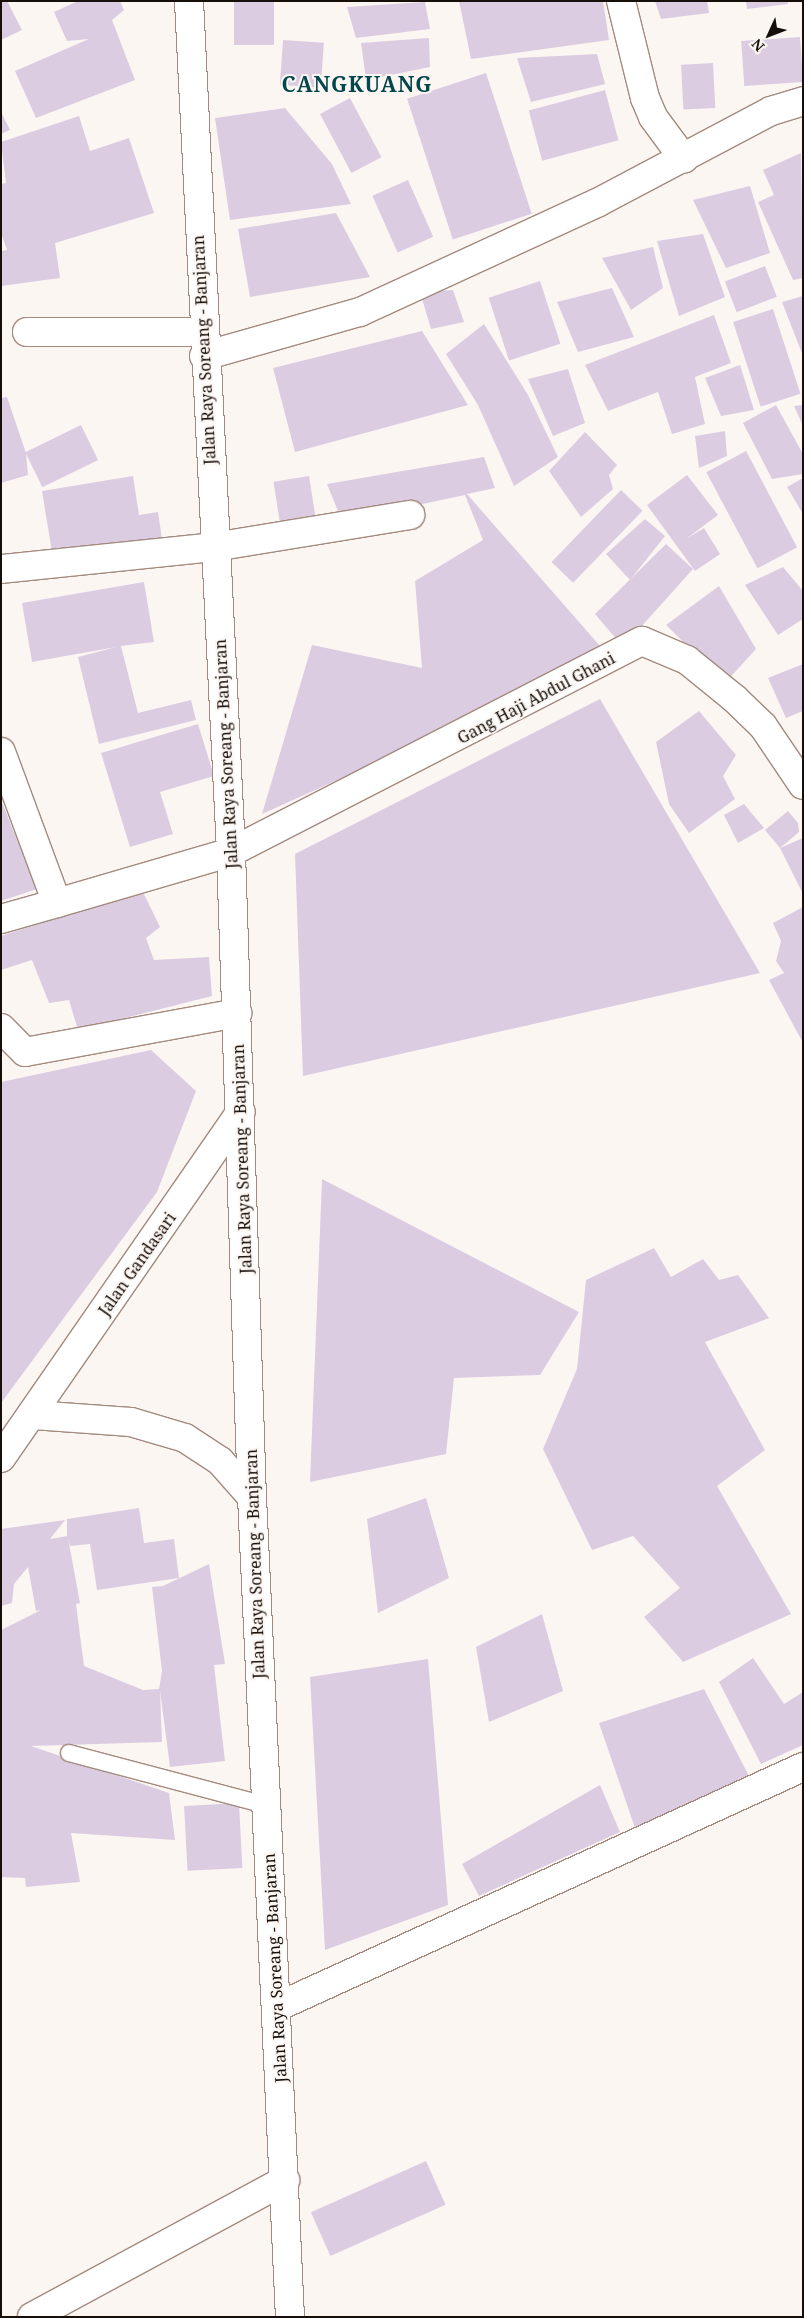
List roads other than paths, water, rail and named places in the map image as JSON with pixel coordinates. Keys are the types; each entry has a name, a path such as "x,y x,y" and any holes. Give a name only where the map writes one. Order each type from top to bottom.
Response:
{"street":[{"name":"Jalan Raya Soreang - Banjaran","path":"189,1 203,344 231,852 238,1013 252,1497 290,2317"},
{"path":"621,1 644,98 653,118 684,159"},
{"path":"27,332 203,344 360,312 684,159 771,111 803,101"},
{"path":"1,570 214,547 410,516"},
{"name":"Gang Haji Abdul Ghani","path":"231,852 642,641 687,660 734,699 763,726 803,785"},
{"path":"1,752 57,904"},
{"path":"1,919 231,852"},
{"path":"1,1028 24,1052 238,1013"},
{"name":"Jalan Gandasari","path":"1,1458 33,1415 241,1112"},
{"path":"33,1415 131,1422 185,1438 220,1461 252,1497"},
{"path":"277,2007 803,1767"},
{"path":"32,2317 285,2180"}],"lane":[{"path":"69,1753 266,1805"}],"district":[{"name":"CANGKUANG","path":"357,84"}]}
